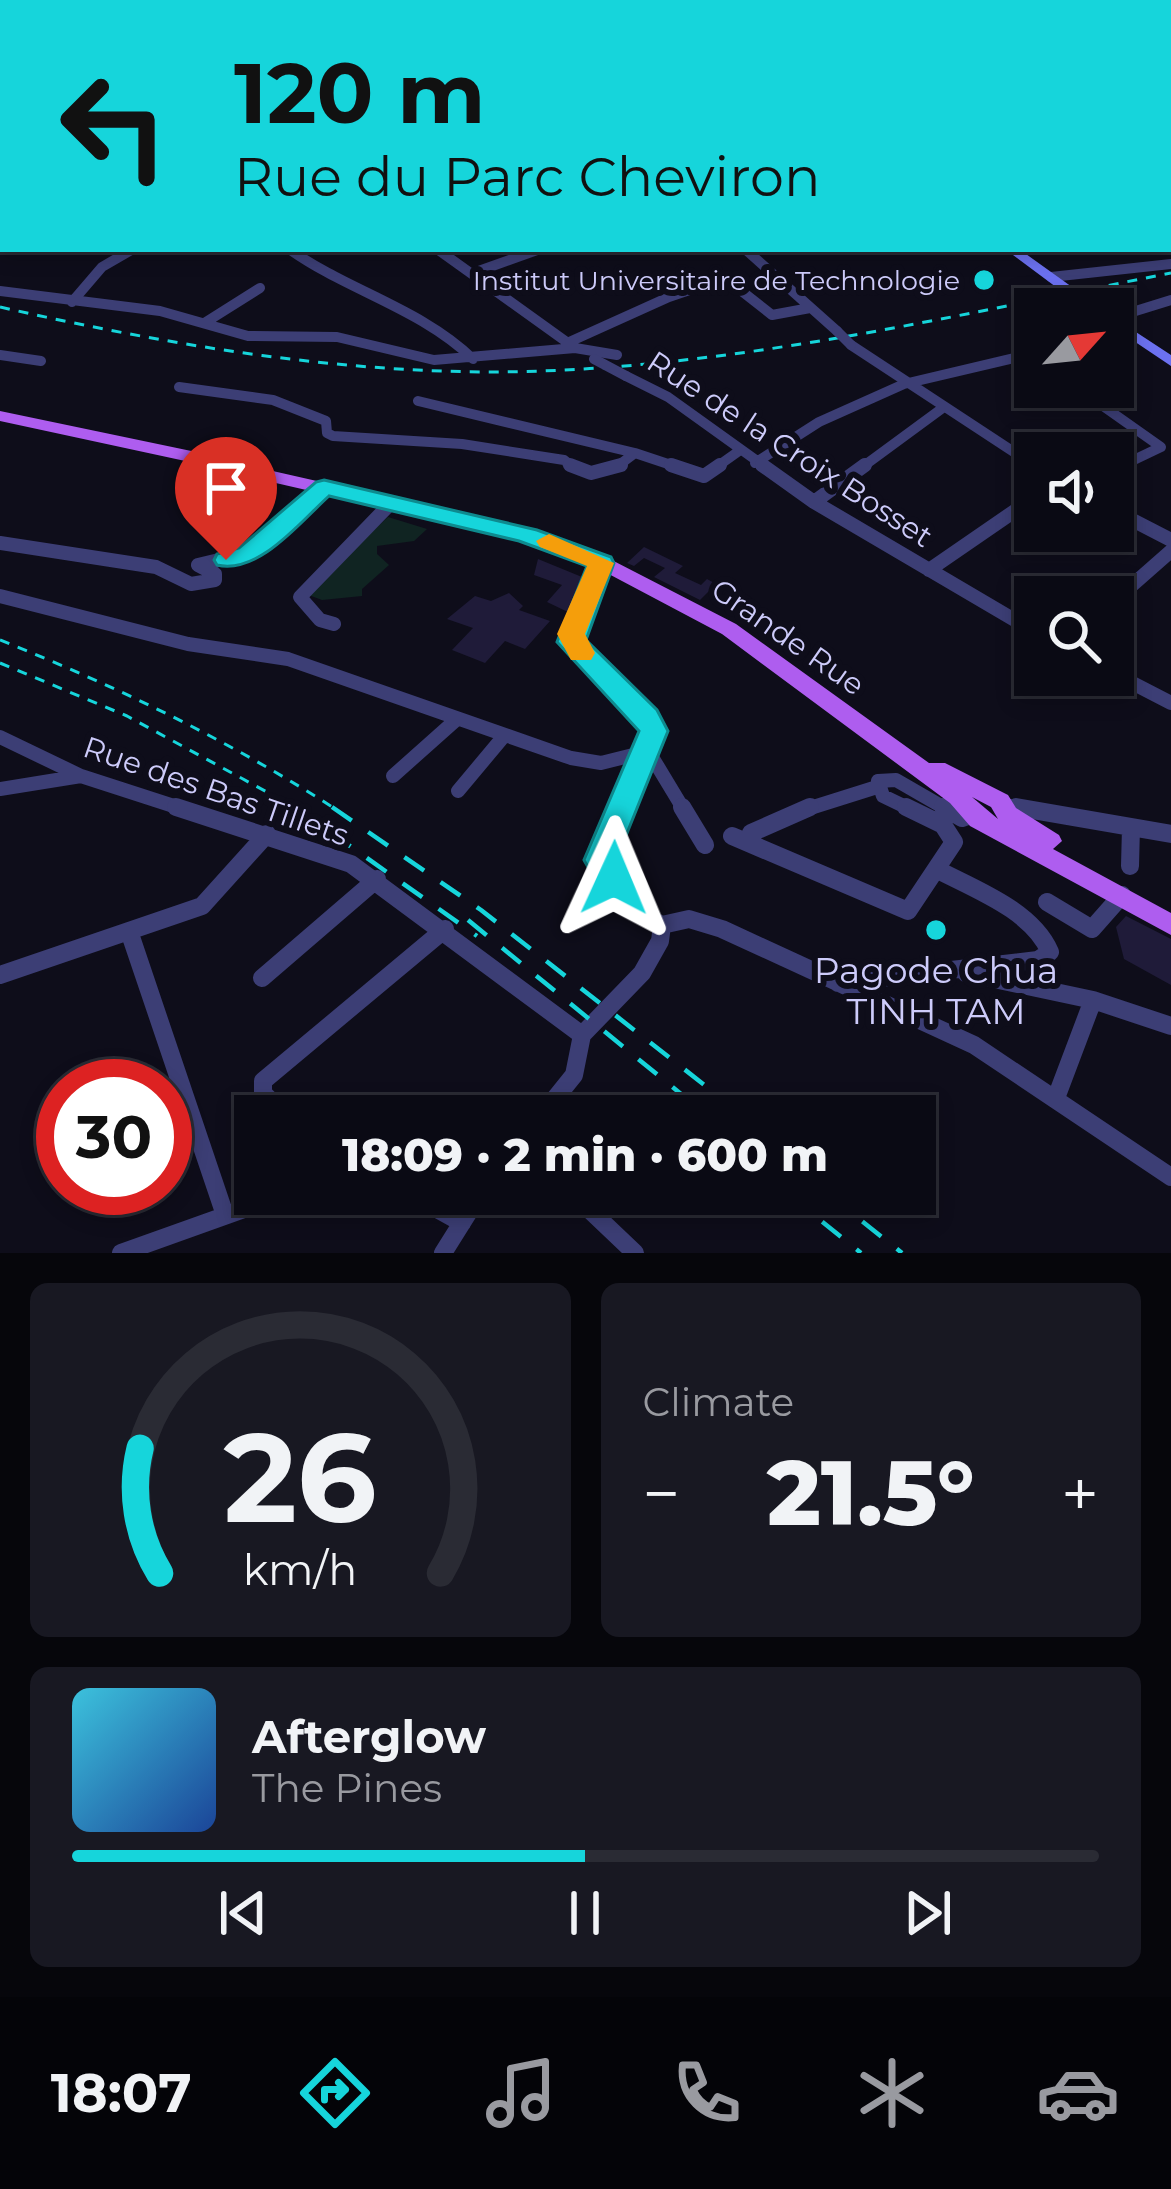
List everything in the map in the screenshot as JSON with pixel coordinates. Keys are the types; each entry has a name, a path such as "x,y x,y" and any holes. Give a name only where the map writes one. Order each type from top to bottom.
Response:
{"main road":[{"path":"1015,252 1065,287"},
{"path":"1134,336 1171,362"},
{"name":"Grande Rue","path":"0,416 528,535 602,563 718,622 883,742 989,810"},
{"path":"989,810 1171,925"},
{"path":"989,810 1171,909"}],"street":[{"path":"72,302 102,267 128,252"},
{"path":"293,252 325,275 407,309 473,359"},
{"name":"Rue de la Croix Bosset","path":"442,252 573,347 668,397 814,502 1014,620"},
{"path":"473,273 532,252"},
{"path":"748,252 851,345 1014,452"},
{"path":"1051,277 1171,264"},
{"path":"573,347 725,278 772,315 810,308"},
{"path":"206,322 260,288"},
{"path":"0,291 160,311 248,336 337,337 434,360 573,347 617,355"},
{"path":"1134,312 1171,300"},
{"path":"0,356 41,361"},
{"path":"755,464 819,422 909,384 1014,360"},
{"path":"179,387 260,396 314,414 326,421 327,433 525,454 601,473 620,468 635,453"},
{"path":"418,401 635,453 704,476 739,451"},
{"path":"814,502 944,407"},
{"path":"1106,408 1161,447 1134,460"},
{"path":"0,543 156,567 185,583 206,584 215,574 200,568 200,562 248,554 324,487"},
{"path":"334,624 320,620 300,597 391,503"},
{"path":"929,570 1014,511"},
{"path":"1134,521 1171,540"},
{"path":"1134,584 1171,551"},
{"path":"602,563 570,638 654,731 600,860 644,916 662,925 688,919 722,929 974,1045 1171,1177"},
{"path":"0,596 188,644 289,659 586,761 612,761 641,753 652,757 705,845"},
{"path":"1134,684 1171,703"},
{"path":"393,776 457,719"},
{"path":"458,791 504,736"},
{"name":"Rue des Bas Tillets","path":"0,737 80,776 331,854 377,879 582,1035"},
{"path":"0,789 80,776"},
{"path":"878,787 829,799 742,835 908,911 954,842 943,825 883,796 878,781 896,780 957,816 989,810"},
{"name":"Grande Rue","path":"989,810 1171,834"},
{"path":"1130,866 1132,826"},
{"path":"0,976 202,906 267,834"},
{"path":"838,983 1038,960 1050,952 1032,925 936,869"},
{"path":"262,978 377,879"},
{"path":"1047,902 1092,929 1120,897"},
{"path":"558,1095 574,1075 582,1035 641,974 660,941 662,925"},
{"path":"264,1095 263,1081 445,929"},
{"path":"129,931 225,1215"},
{"path":"943,970 1093,1000 1171,1026"},
{"path":"1056,1098 1093,1000"},
{"path":"121,1253 234,1212"},
{"path":"447,1215 461,1223"},
{"path":"442,1253 466,1215"},
{"path":"595,1215 635,1253"}],"green space":[{"path":"388,517 427,529 414,541 377,546 377,554 389,565 362,589 362,596 322,600 306,594"}],"building":[{"path":"644,547 683,566 675,573 701,585 707,579 716,584 700,600 654,577 665,568 644,558 634,566 627,563"},
{"path":"538,559 582,577 570,613 547,602 562,585 534,575"},
{"path":"509,593 523,606 519,610 550,621 525,649 505,641 485,663 452,650 473,628 447,619 475,596 491,601"},
{"path":"1126,916 1171,939 1171,985 1124,959 1116,927"}],"railway":[{"path":"0,307 181,343 303,360 425,370 573,370 831,339 1171,273"},
{"path":"0,640 173,717 337,810"},
{"path":"0,663 127,716 297,808"},
{"path":"332,807 481,910 717,1095"},
{"path":"297,808 477,936"},
{"path":"468,920 682,1095"},
{"path":"814,1215 861,1253"},
{"path":"854,1215 902,1253"}],"slow traffic":[{"path":"549,541 602,563 570,638 581,653"}],"place":[{"name":"Institut Universitaire de Technologie","path":"984,280"},
{"name":"Pagode Chua TINH TAM","path":"936,930"}],"route":[{"path":"226,560 248,554 324,487 528,535 602,563 571,642 646,717 654,731 600,860 614,878"}]}
